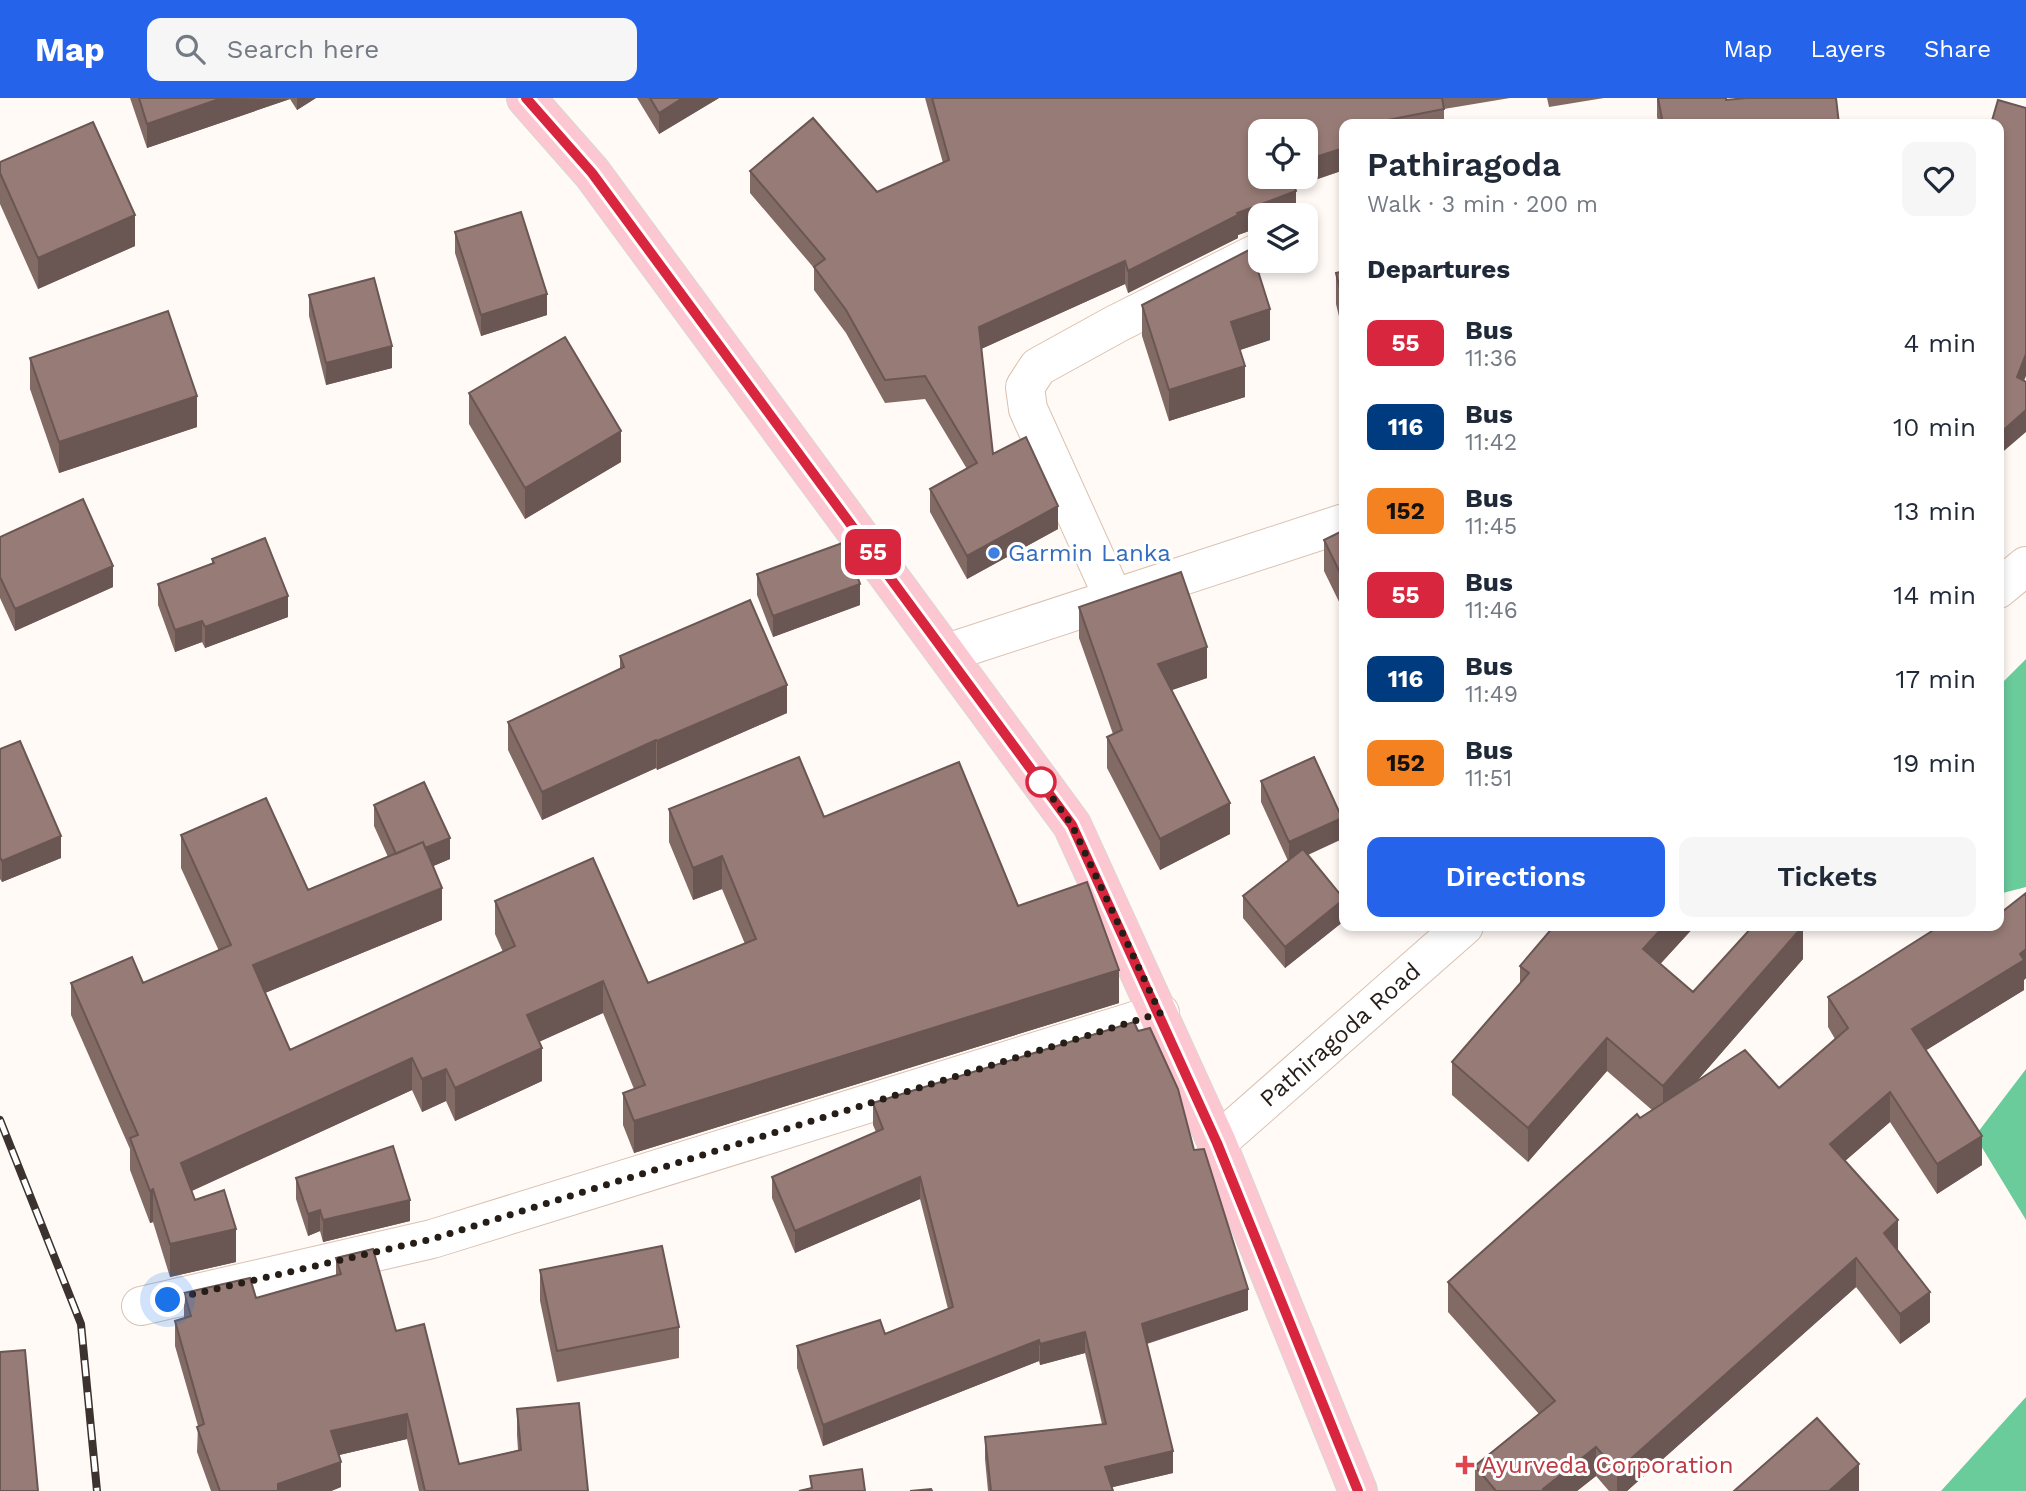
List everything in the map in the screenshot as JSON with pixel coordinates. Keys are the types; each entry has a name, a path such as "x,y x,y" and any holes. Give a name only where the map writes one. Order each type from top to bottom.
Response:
{"main road":[{"path":"526,98 592,173 1072,825 1217,1143 1358,1491"}],"street":[{"path":"1114,599 1028,409 1025,387 1038,367 1248,258"},
{"path":"947,653 1339,525"},
{"path":"2004,584 2026,566"},
{"name":"Pathiragoda Road","path":"1217,1143 1458,931"},
{"path":"141,1306 432,1239 1160,1013"}],"green space":[{"path":"2026,659 2026,887 2004,893 2004,681"},
{"path":"2026,1069 2026,1220 1975,1136"},
{"path":"2026,1397 2026,1491 1941,1491"}],"building":[{"path":"139,98 222,98 147,124"},
{"path":"650,98 683,98 659,113"},
{"path":"932,98 1442,98 1444,109 1393,119 1339,119 1339,150 1318,156 1318,119 1248,119 1248,189 1296,191 1264,203 1248,203 1248,209 1237,213 1238,215 1128,271 1125,261 979,327 993,454 1026,437 1058,506 967,556 930,489 977,463 925,376 885,380 846,310 814,267 825,259 750,171 813,118 877,192 949,160"},
{"path":"1658,98 1836,98 1838,119 1662,119"},
{"path":"1998,100 2026,108 2026,354 2017,377 2026,382 2026,410 2004,430 2004,119 1992,119"},
{"path":"93,122 135,215 38,258 0,173 0,162"},
{"path":"521,212 547,294 481,315 455,232"},
{"path":"1248,251 1248,273 1259,273 1270,309 1231,322 1245,366 1169,390 1142,305"},
{"path":"374,278 392,346 326,363 309,295"},
{"path":"168,311 197,396 59,442 30,358"},
{"path":"565,337 621,431 525,488 469,393"},
{"path":"83,499 113,566 15,609 0,577 0,537"},
{"path":"1339,532 1339,571 1324,540"},
{"path":"265,538 288,596 205,627 202,621 175,630 158,584 214,563 212,559"},
{"path":"845,542 860,584 773,616 757,574"},
{"path":"1181,572 1207,647 1158,664 1230,803 1160,839 1107,737 1122,730 1079,607"},
{"path":"750,600 787,685 542,792 508,722 624,667 620,656"},
{"path":"20,741 61,836 2,861 0,749"},
{"path":"799,757 824,817 959,762 1018,906 1087,882 1119,970 634,1121 623,1093 645,1085 603,981 527,1015 542,1048 455,1088 446,1069 422,1079 412,1058 181,1163 195,1200 224,1190 236,1229 170,1244 153,1189 150,1191 130,1138 138,1135 71,983 132,957 143,983 231,945 181,835 266,798 308,890 423,842 442,888 253,965 290,1050 515,946 495,901 593,858 648,983 756,939 722,856 693,868 669,809"},
{"path":"1314,757 1339,811 1339,819 1289,842 1261,781"},
{"path":"424,782 450,838 425,848 423,842 396,854 374,805"},
{"path":"1303,849 1339,893 1339,903 1285,947 1243,896"},
{"path":"2026,893 2026,949 2020,954 2024,960 1912,1029 1982,1136 1937,1164 1890,1092 1830,1144 1898,1220 1884,1233 1930,1292 1900,1314 1856,1258 1617,1471 1596,1447 1543,1489 1544,1491 1496,1491 1475,1466 1555,1401 1448,1282 1637,1114 1640,1118 1745,1050 1779,1088 1848,1028 1828,997 1932,931 2004,931 2004,910"},
{"path":"1550,931 1659,931 1643,949 1693,992 1748,931 1799,931 1663,1086 1607,1038 1528,1128 1452,1062 1529,973 1520,966"},
{"path":"1134,1022 1138,1031 1150,1028 1178,1089 1194,1150 1204,1149 1248,1289 1142,1324 1173,1451 1105,1467 1113,1491 991,1491 985,1437 1106,1424 1085,1332 1040,1344 1039,1340 823,1425 797,1346 880,1320 885,1334 953,1307 920,1177 795,1231 772,1177 883,1129 873,1103"},
{"path":"393,1146 410,1200 323,1220 320,1210 308,1214 296,1178"},
{"path":"662,1246 679,1327 557,1351 540,1270"},
{"path":"373,1249 396,1331 424,1324 459,1464 521,1450 517,1409 579,1403 588,1491 425,1491 407,1414 331,1431 341,1462 278,1484 278,1491 220,1491 197,1427 204,1424 175,1321 191,1316 184,1293 250,1278 256,1298 341,1274 336,1258"},
{"path":"25,1350 38,1491 0,1491 0,1352"},
{"path":"1817,1418 1859,1464 1829,1491 1734,1491"},
{"path":"862,1469 865,1491 799,1491 812,1488 810,1476"}],"railway":[{"path":"0,1120 81,1324 97,1491"}],"bus line":[{"name":"55","path":"526,98 592,173 1072,825 1217,1143 1358,1491"}],"place":[{"name":"Garmin Lanka","path":"994,553"},
{"name":"Ayurveda Corporation","path":"1465,1465"}],"route":[{"path":"168,1300 432,1239 1160,1013 1072,825 1041,782"}]}
